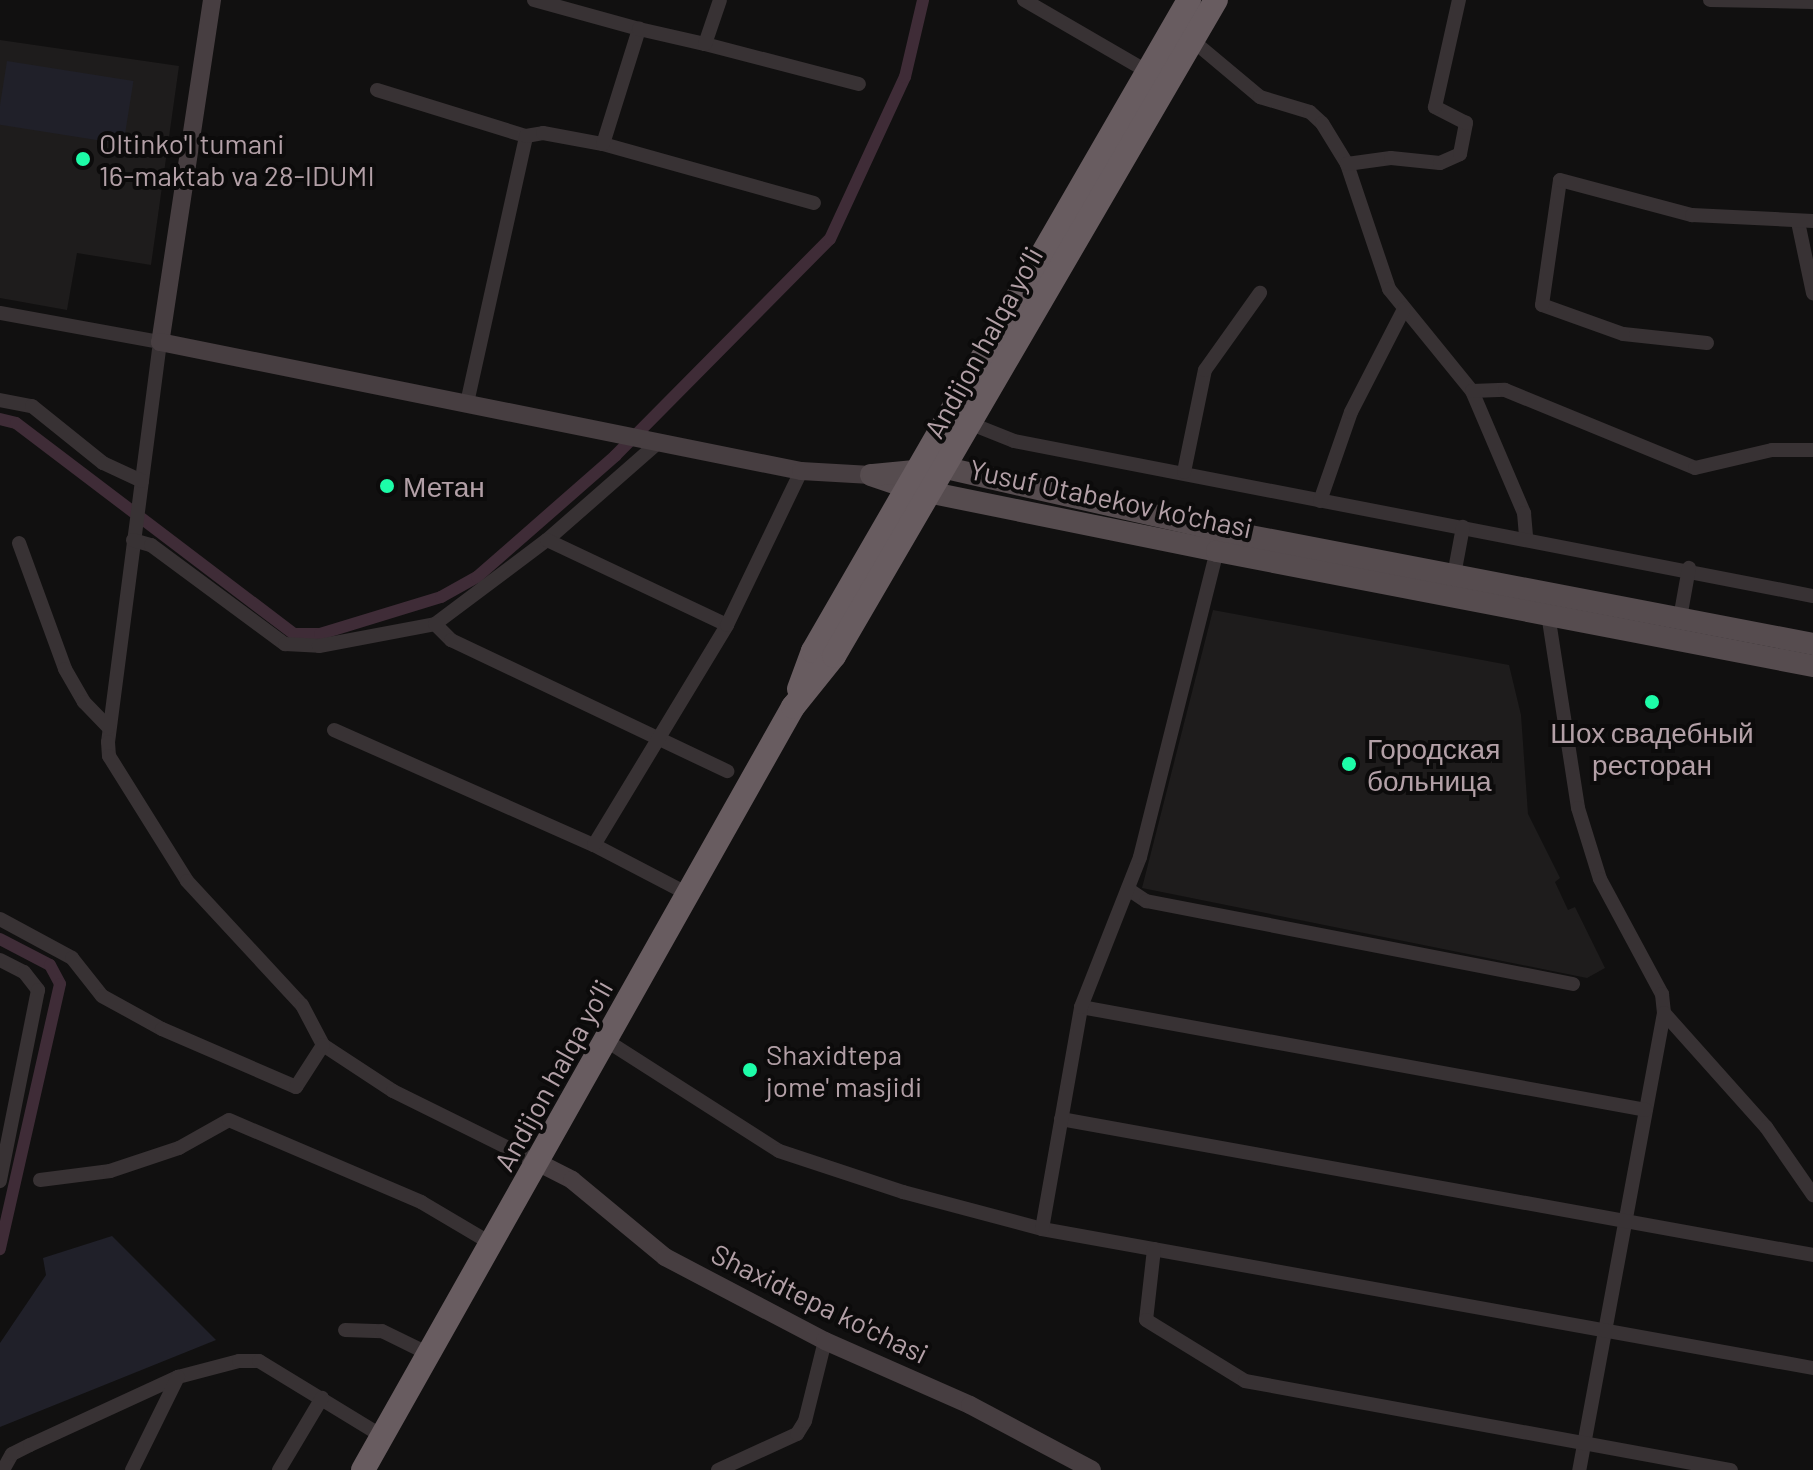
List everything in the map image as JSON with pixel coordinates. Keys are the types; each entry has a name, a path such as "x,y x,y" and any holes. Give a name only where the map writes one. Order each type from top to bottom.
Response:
{"highway":[{"name":"Andijon halqa yo‘li","path":"363,1470 539,1163 793,707 834,656 920,482 1189,0"},
{"name":"Andijon halqa yo‘li","path":"920,482 946,468 969,423 1216,0"}],"main road":[{"name":"Yusuf Otabekov ko'chasi","path":"946,468 1454,575 1813,644"},
{"name":"Yusuf Otabekov ko'chasi","path":"871,475 920,482 1217,551 1813,666"}],"street":[{"path":"212,0 133,535 108,727 109,756 187,881 302,1005 323,1045 393,1091 539,1163"},
{"path":"534,0 859,84"},
{"path":"705,44 720,0"},
{"path":"1024,0 1148,72"},
{"path":"1347,164 1391,158 1440,163 1460,154 1466,123 1435,107 1459,0"},
{"path":"1710,0 1813,2"},
{"path":"603,144 639,29"},
{"path":"1192,40 1260,97 1316,116 1347,164 1383,273 1404,309 1435,339 1472,391 1524,513 1526,538"},
{"path":"377,90 526,136 543,133 603,144 814,203"},
{"path":"467,403 526,136"},
{"path":"1707,343 1623,334 1542,305 1560,180 1692,215 1805,221 1813,293"},
{"path":"1184,472 1205,370 1260,293"},
{"path":"1320,501 1351,412 1404,309"},
{"path":"0,313 620,432 801,471 871,475"},
{"path":"1472,391 1505,390 1695,468 1772,450 1813,450"},
{"path":"0,400 32,406 103,463 141,486"},
{"path":"969,423 1014,441 1689,568 1813,596"},
{"path":"133,535 285,644 319,646 435,624 547,540 655,441"},
{"path":"594,845 727,625 801,471"},
{"path":"1454,575 1463,527"},
{"path":"547,540 727,625"},
{"path":"19,543 65,669 84,702 108,727"},
{"path":"1042,1229 1081,1007 1128,889 1217,551"},
{"path":"1680,618 1689,568"},
{"path":"1548,614 1578,808 1600,879 1662,994 1664,1013 1579,1470"},
{"path":"435,624 451,640 661,736 727,771"},
{"path":"334,730 594,845 688,894"},
{"path":"1128,889 1146,901 1573,984"},
{"path":"0,919 72,958 102,996 162,1029 296,1087 323,1045"},
{"path":"0,960 24,972 38,990 0,1181"},
{"path":"1081,1007 1646,1110"},
{"path":"1664,1013 1766,1127 1813,1195"},
{"path":"607,1041 779,1151 1042,1229 1813,1368"},
{"path":"1061,1119 1813,1255"},
{"path":"40,1180 110,1171 179,1148 229,1120 421,1202 492,1244"},
{"name":"Shaxidtepa ko'chasi","path":"539,1163 572,1180 665,1257 825,1341 970,1405 1092,1470"},
{"path":"1154,1249 1146,1320 1245,1381 1731,1470"},
{"path":"345,1330 382,1331 429,1354"},
{"path":"718,1470 797,1434 805,1421 825,1341"},
{"path":"3,1470 12,1454 178,1377 259,1361 382,1436"},
{"path":"132,1470 178,1377"},
{"path":"279,1470 322,1398"}],"shaded area":[{"name":"Oltinko'l tumani 16-maktab va 28-IDUMI","path":"0,40 179,66 151,265 77,253 67,310 0,298"},
{"path":"7,61 133,81 123,144 0,125"},
{"name":"Городская больница","path":"1213,610 1509,665 1521,715 1528,814 1560,878 1555,882 1568,910 1575,907 1605,968 1587,978 1142,888"},
{"path":"112,1236 216,1340 0,1427 0,1343 46,1275 43,1258"}],"waterway":[{"path":"0,419 16,423 294,634 320,634 441,597 477,577 615,456 830,239 905,77 923,0"},
{"path":"0,939 50,965 60,984 0,1249"}],"place":[{"name":"Oltinko'l tumani 16-maktab va 28-IDUMI","path":"83,159"},
{"name":"Метан","path":"387,486"},
{"name":"Шох свадебный ресторан","path":"1652,702"},
{"name":"Городская больница","path":"1349,764"},
{"name":"Shaxidtepa jome' masjidi","path":"750,1070"}]}
